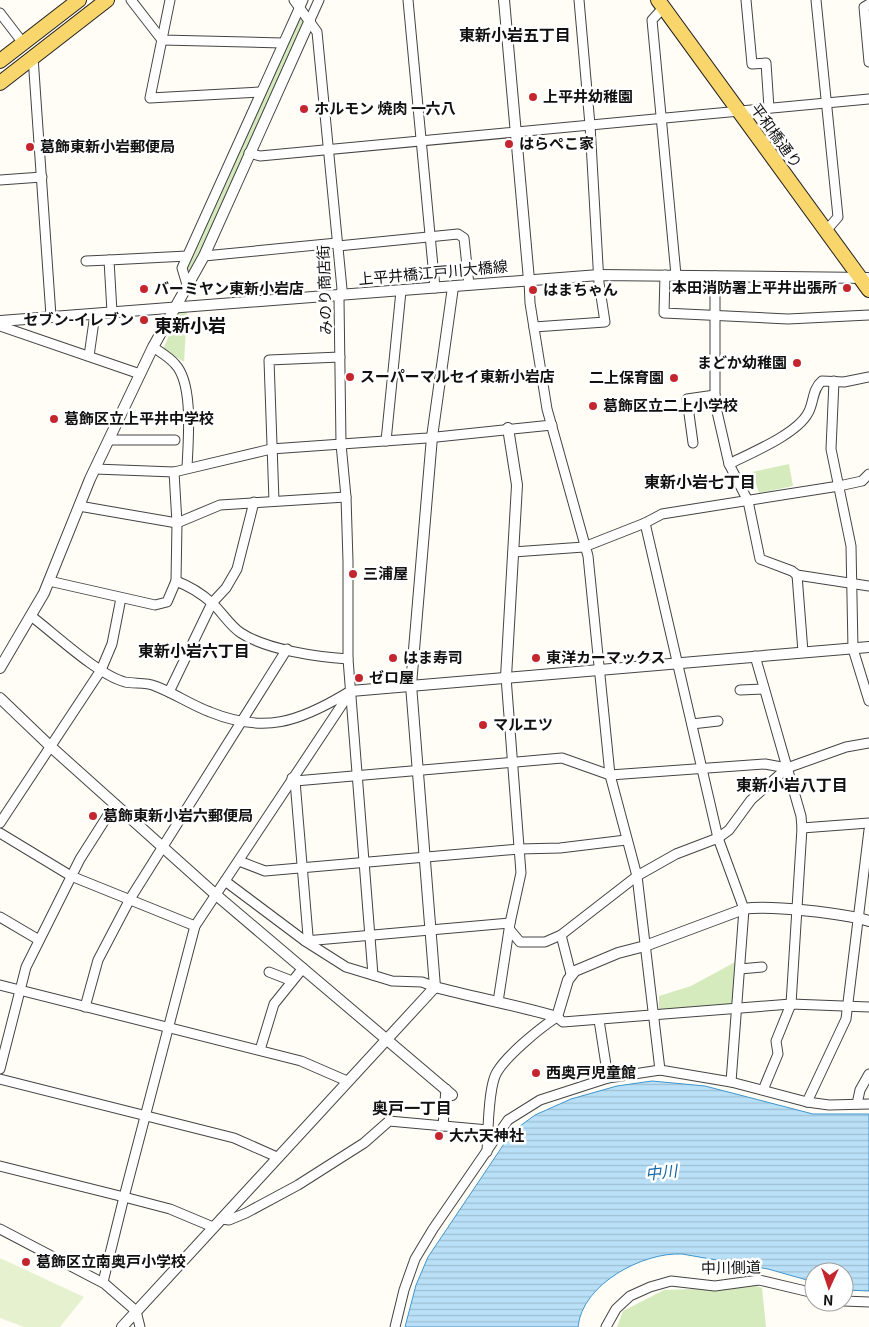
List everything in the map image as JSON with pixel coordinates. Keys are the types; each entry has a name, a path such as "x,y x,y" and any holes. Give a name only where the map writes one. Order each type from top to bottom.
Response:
{"main road":[{"path":"0,62 79,0"},
{"path":"0,83 99,2"},
{"path":"0,73 99,2"},
{"name":"平和橋通り","path":"661,4 826,232 864,277 869,290"}],"street":[{"path":"131,0 162,40"},
{"path":"170,0 150,98 260,92"},
{"path":"0,668 49,582 95,469 153,347 188,288 204,256 248,153 319,0"},
{"path":"408,0 435,288"},
{"path":"504,0 534,327 552,425 588,556 610,775 637,876 660,1070"},
{"path":"534,327 605,322 599,275 590,124 579,0"},
{"path":"746,0 752,64 766,63 769,108"},
{"path":"816,0 838,217 826,232"},
{"path":"188,288 182,268 299,2"},
{"name":"みのり商店街","path":"299,2 318,32 342,289 340,295 341,444 346,497 348,658 373,975"},
{"path":"661,4 652,20 676,275"},
{"path":"869,4 864,7 867,22 869,62"},
{"path":"0,13 23,43"},
{"path":"162,40 282,43"},
{"path":"33,57 52,316"},
{"path":"248,153 260,156 869,99"},
{"path":"0,180 42,177"},
{"path":"204,256 458,234 464,238 468,285"},
{"path":"86,261 187,256"},
{"path":"109,260 112,312"},
{"name":"上平井橋江戸川大橋線","path":"0,321 599,275 864,277"},
{"path":"665,275 664,313 788,319 869,315"},
{"path":"715,276 715,395 721,435 729,464 748,501 760,559 792,571 796,575 869,586"},
{"path":"122,1327 347,1080 430,995 435,987 410,685 432,437 452,287"},
{"path":"386,441 402,291"},
{"path":"89,356 95,314"},
{"path":"0,326 140,374"},
{"path":"153,347 175,364 184,380 188,424 187,468"},
{"path":"274,501 269,360 340,358"},
{"path":"729,464 784,436 808,414 817,385 822,381 862,380 869,377"},
{"path":"834,382 831,449 851,546 853,649 869,701"},
{"path":"693,443 687,399 715,395"},
{"path":"95,469 174,472 271,449 386,441 552,425"},
{"path":"498,1002 510,926 521,873 506,677 517,485 508,428"},
{"path":"109,440 175,440"},
{"path":"49,582 155,605 167,602 176,581 177,523 174,472"},
{"path":"513,552 584,547 645,523 662,514 839,486 862,481 869,474"},
{"path":"79,506 177,523 220,505 346,497"},
{"path":"169,692 212,603 226,588 237,569 254,502"},
{"path":"645,523 679,662 718,838 744,909 732,1082"},
{"path":"796,575 803,652"},
{"path":"176,581 188,586 212,603 240,633 261,643 317,657 348,658"},
{"path":"0,823 102,670 112,644 121,598"},
{"path":"31,616 102,670 124,682 154,685 210,712 240,722 262,724 285,722 302,717 351,690 869,647"},
{"path":"85,1007 98,960 130,899 287,649"},
{"path":"755,656 801,816 802,828 792,1004 776,1041 778,1054 763,1090"},
{"path":"740,690 764,689"},
{"path":"103,1282 195,926 294,779 351,690"},
{"path":"0,698 50,746 215,894 449,1092 443,1126"},
{"path":"692,724 718,721"},
{"path":"510,926 520,942 545,942 561,935 637,876 676,854 718,838 729,830 751,800 787,768 846,747 869,743"},
{"path":"294,779 562,758 610,775 765,764 787,768"},
{"path":"294,779 308,936 305,941"},
{"path":"0,1069 26,967 72,876 108,812 115,804"},
{"path":"802,828 869,823"},
{"path":"807,1102 846,1019 869,830"},
{"path":"0,833 72,876 195,926"},
{"path":"239,861 265,871 519,849 560,848 626,840"},
{"path":"225,881 305,941 346,967 392,981 422,982 435,987 518,1006 557,1017 563,1022 792,1004 869,1007"},
{"path":"571,974 618,953 645,946 753,907 858,918 869,921"},
{"path":"0,917 39,940"},
{"path":"305,941 431,930 510,926"},
{"path":"487,1152 494,1080 497,1070 530,1037 557,1017 571,974 561,935"},
{"path":"740,969 762,967"},
{"path":"260,1050 274,1004 303,968"},
{"path":"269,972 292,981"},
{"path":"0,985 302,1061 347,1080"},
{"path":"599,1020 608,1078"},
{"path":"221,1218 230,1220 298,1185 364,1143 382,1125 389,1121 489,1128 508,1120 540,1100 608,1078 660,1070 732,1082 807,1102 829,1105 869,1104"},
{"path":"857,1104 860,1090 869,1074"},
{"path":"0,1078 234,1138 277,1157"},
{"path":"395,1327 404,1290 415,1258 508,1120"},
{"path":"0,1166 170,1209 213,1227"},
{"path":"0,1229 103,1282 136,1311 140,1327"},
{"name":"中川側道","path":"606,1327 616,1309 630,1296 650,1287 671,1281 715,1286 759,1280 804,1291"},
{"path":"854,1301 869,1302"}],"green space":[{"path":"300,16 303,24 188,277 186,267"},
{"path":"180,311 187,311 184,362 163,349"},
{"path":"789,464 793,486 759,493 752,472"},
{"path":"737,961 735,1005 659,1011 659,996 691,986"},
{"path":"0,1258 84,1297 60,1327 24,1327 0,1318"},
{"path":"754,1285 762,1288 766,1327 617,1327 623,1311 664,1290"}],"water":[{"name":"中川","path":"652,1081 705,1086 813,1114 869,1114 869,1291 854,1290 854,1262 804,1262 804,1279 768,1269 682,1254 666,1255 633,1265 602,1284 590,1297 582,1311 578,1327 405,1327 416,1285 428,1257 512,1132 535,1115 571,1099 617,1086"}],"place":[{"name":"上平井幼稚園","path":"533,97"},
{"name":"ホルモン 焼肉 一六八","path":"304,109"},
{"name":"はらぺこ家","path":"509,144"},
{"name":"葛飾東新小岩郵便局","path":"30,147"},
{"name":"本田消防署上平井出張所","path":"847,288"},
{"name":"バーミヤン東新小岩店","path":"144,289"},
{"name":"はまちゃん","path":"533,290"},
{"name":"セブン-イレブン","path":"144,320"},
{"name":"まどか幼稚園","path":"797,363"},
{"name":"スーパーマルセイ東新小岩店","path":"350,377"},
{"name":"二上保育園","path":"674,378"},
{"name":"葛飾区立二上小学校","path":"593,406"},
{"name":"葛飾区立上平井中学校","path":"54,419"},
{"name":"三浦屋","path":"353,574"},
{"name":"はま寿司","path":"393,658"},
{"name":"東洋カーマックス","path":"536,658"},
{"name":"ゼロ屋","path":"359,678"},
{"name":"マルエツ","path":"483,725"},
{"name":"葛飾東新小岩六郵便局","path":"93,816"},
{"name":"西奥戸児童館","path":"536,1073"},
{"name":"大六天神社","path":"439,1136"},
{"name":"葛飾区立南奥戸小学校","path":"26,1262"}],"district":[{"name":"東新小岩五丁目","path":"515,35"},
{"name":"東新小岩","path":"190,326"},
{"name":"東新小岩七丁目","path":"700,482"},
{"name":"東新小岩六丁目","path":"194,651"},
{"name":"東新小岩八丁目","path":"792,785"},
{"name":"奥戸一丁目","path":"412,1108"}]}
